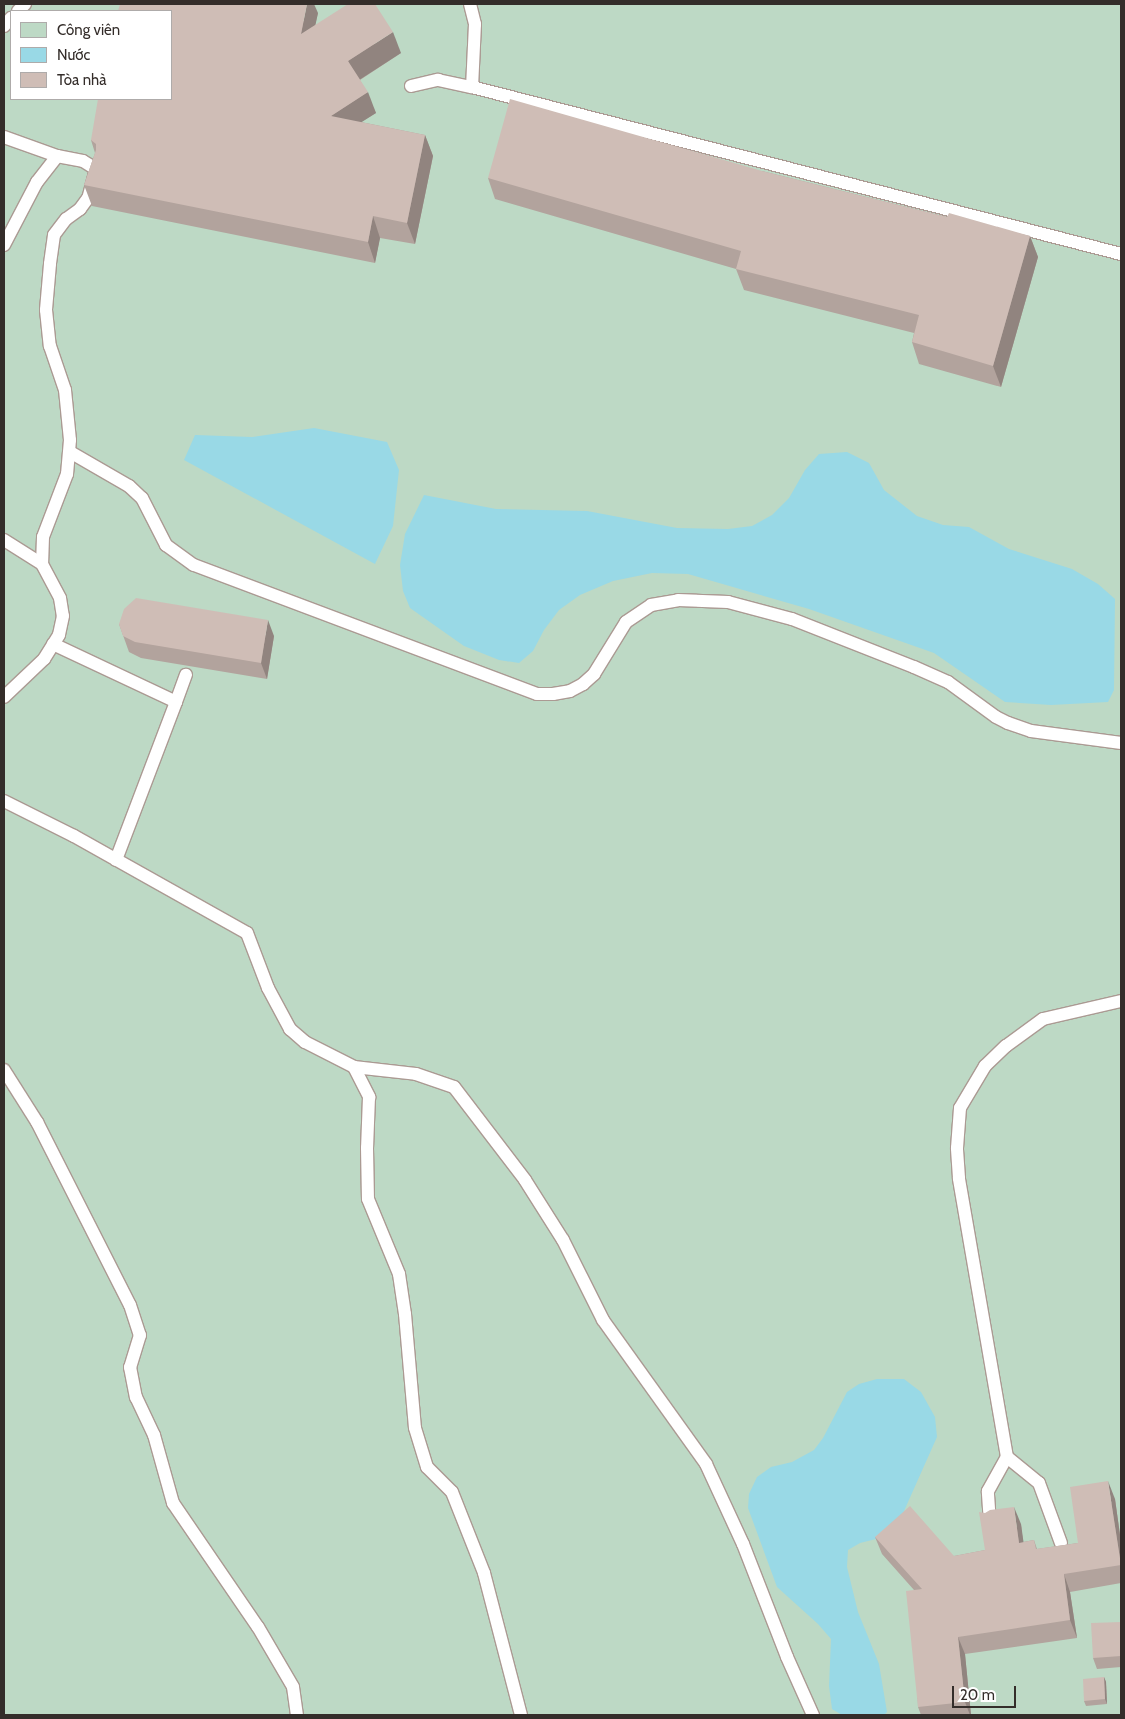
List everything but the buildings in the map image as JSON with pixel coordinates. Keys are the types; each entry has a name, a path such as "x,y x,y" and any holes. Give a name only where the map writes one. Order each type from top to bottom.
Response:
{"lane":[{"path":"470,4 475,24 472,87"},
{"path":"411,86 438,80 472,87 1121,254"},
{"path":"4,137 57,156 83,162 96,169 88,198 80,209 66,219 54,234 46,310 50,346 65,390 70,452 67,474 43,537 42,564"},
{"path":"4,245 37,182 57,156"},
{"path":"70,452 128,486 142,498 166,545 194,565 537,694 570,691 583,684 594,674 626,622 651,605 678,600 728,602 792,619 914,667 948,682 996,718 1016,726 1031,731 1121,743"},
{"path":"4,540 42,564 60,598 64,616 59,635 44,659 4,697"},
{"path":"53,644 176,702"},
{"path":"116,860 186,675"},
{"path":"4,801 116,860 246,933 268,988 290,1029 305,1042 354,1067 416,1074 454,1087 525,1180 563,1240 603,1320 706,1464 743,1544 787,1657 813,1715"},
{"path":"990,1523 988,1491 1007,1457 959,1178 957,1148 960,1108 985,1066 1006,1046 1043,1019 1121,1001"},
{"path":"354,1067 369,1097 366,1148 368,1199 399,1274 405,1314 415,1428 427,1467 452,1492 484,1573 521,1715"},
{"path":"4,1070 37,1122 130,1305 140,1335 130,1367 134,1390 154,1435 173,1503 268,1644 293,1687 297,1715"},
{"path":"1007,1457 1039,1483 1061,1543"}],"green space":[{"path":"4,4 1121,4 1121,1715 4,1715"}],"water":[{"path":"314,428 387,442 399,470 393,526 375,564 184,460 195,435 252,437"},
{"path":"847,452 869,463 884,490 917,516 943,525 969,527 1009,549 1072,569 1098,584 1115,599 1114,690 1108,702 1051,705 1005,702 934,653 809,609 688,574 652,573 613,581 580,595 559,610 544,630 533,651 519,663 499,660 464,646 410,608 403,591 400,565 405,534 424,495 496,509 587,511 677,528 728,529 752,526 772,515 789,498 805,470 819,454"},
{"path":"877,1379 904,1379 921,1392 935,1417 937,1437 900,1520 880,1538 860,1543 848,1550 847,1567 858,1612 879,1664 887,1712 884,1715 842,1715 832,1709 829,1686 831,1639 818,1624 777,1587 748,1508 749,1494 757,1477 771,1467 792,1462 814,1450 823,1438 847,1392 859,1384"}]}
